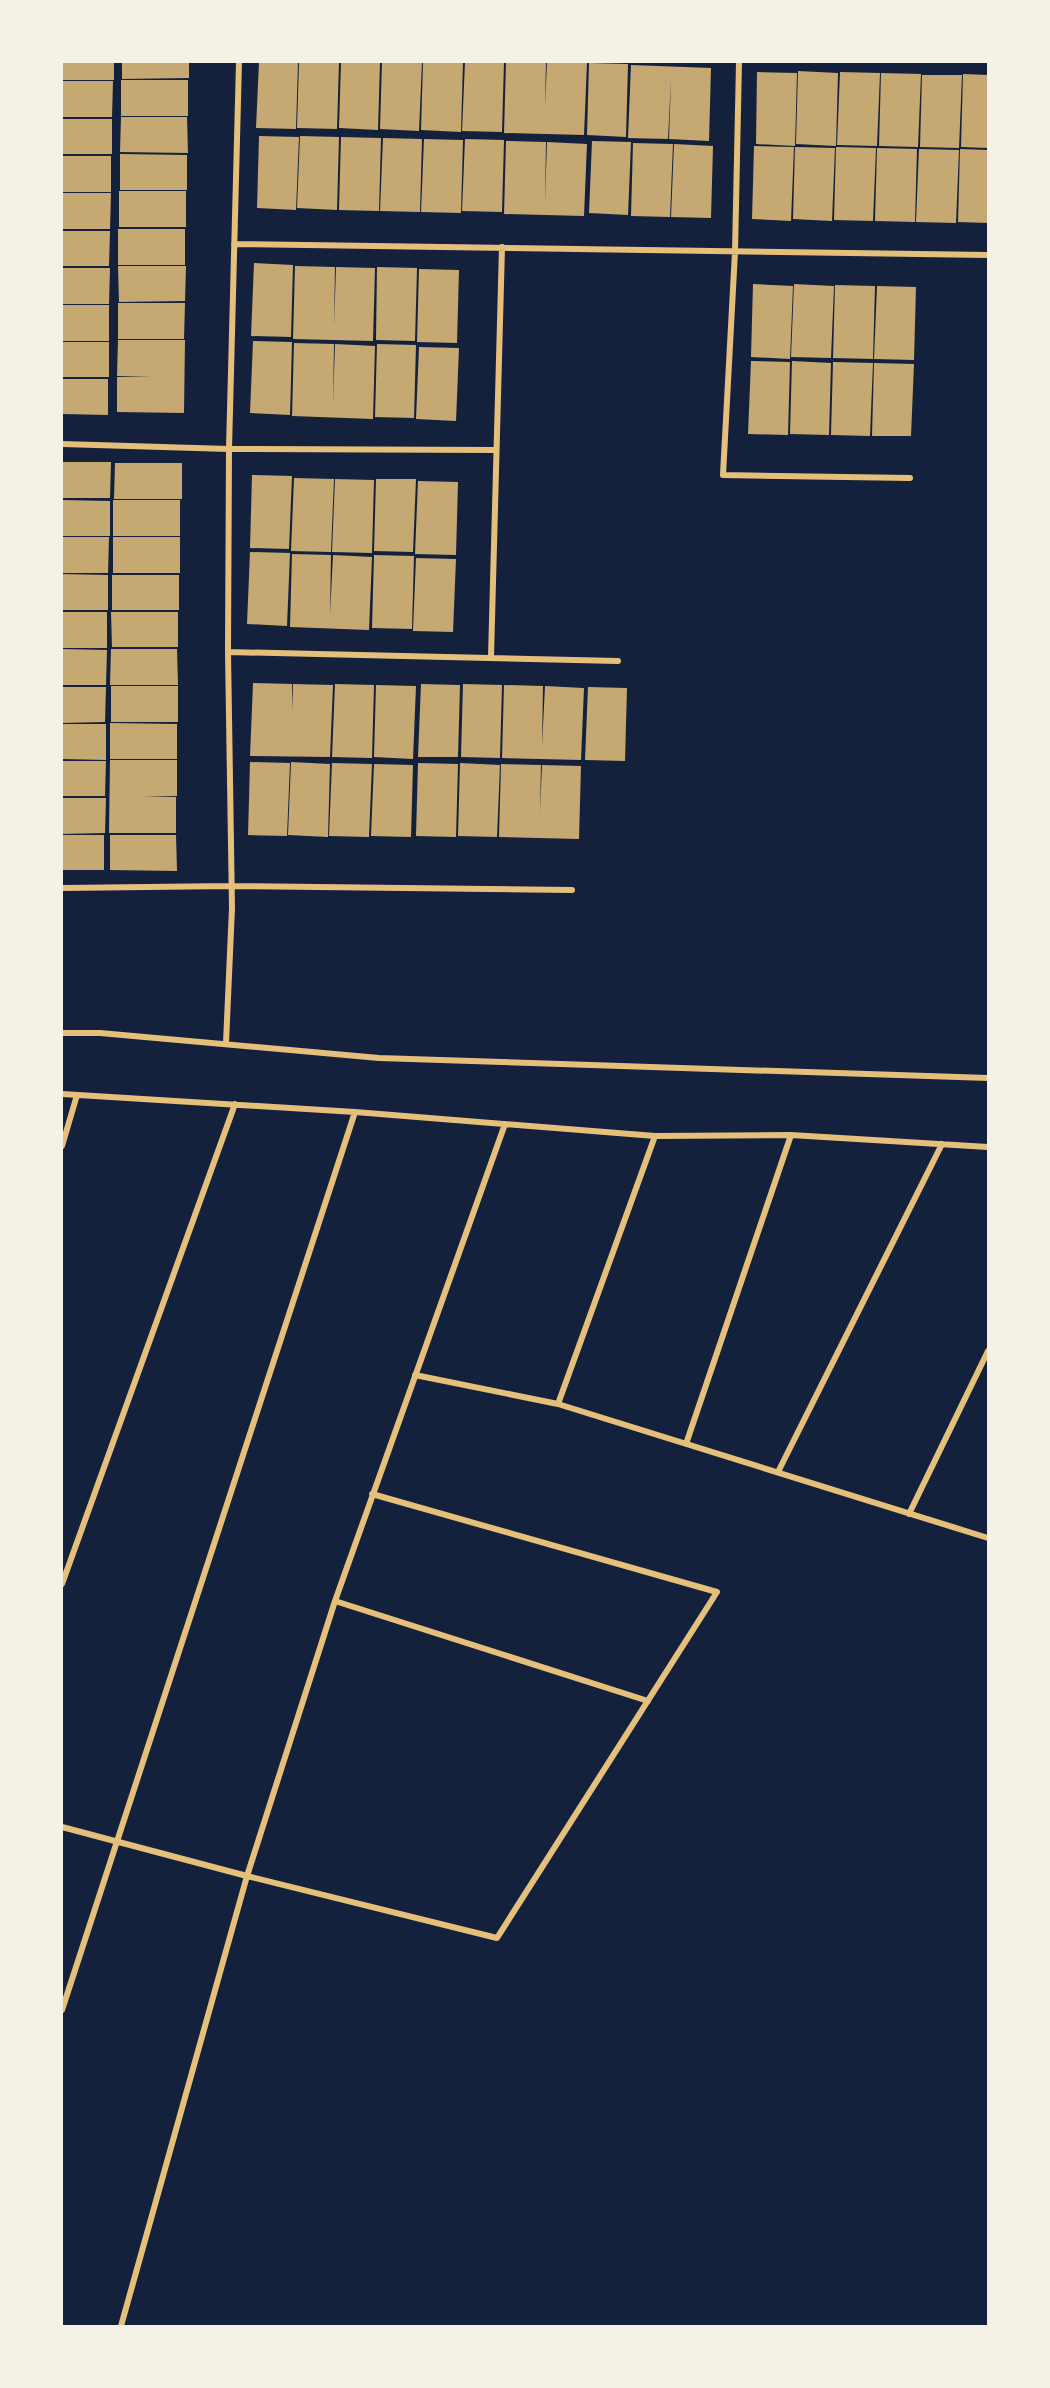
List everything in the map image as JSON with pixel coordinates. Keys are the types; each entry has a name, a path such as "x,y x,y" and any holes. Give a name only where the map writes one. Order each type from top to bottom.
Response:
{"street":[{"path":"226,1043 232,909 228,652 229,449 238,62"},
{"path":"739,62 735,252 723,475 910,478"},
{"path":"234,244 988,255"},
{"path":"491,657 502,247"},
{"path":"62,444 229,449 495,450"},
{"path":"228,652 618,661"},
{"path":"62,888 231,886 572,890"},
{"path":"62,1033 100,1033 379,1058 988,1078"},
{"path":"62,1094 355,1112 656,1136 791,1135 988,1147"},
{"path":"62,1146 77,1095"},
{"path":"62,1584 235,1104"},
{"path":"62,2010 355,1112"},
{"path":"121,2326 247,1876 335,1601 505,1124"},
{"path":"686,1444 791,1135"},
{"path":"558,1404 656,1136"},
{"path":"778,1473 942,1144"},
{"path":"909,1514 988,1351"},
{"path":"415,1375 558,1404 988,1538"},
{"path":"62,1827 497,1938 717,1592 372,1494"},
{"path":"335,1601 648,1701"}],"building":[{"path":"62,62 114,62 114,80 62,80"},
{"path":"122,62 189,62 189,78 122,79"},
{"path":"259,62 298,62 296,129 256,128"},
{"path":"299,62 339,62 337,129 297,128"},
{"path":"341,62 380,62 378,130 339,128"},
{"path":"382,62 422,62 419,131 380,129"},
{"path":"423,62 463,62 461,132 421,130"},
{"path":"465,62 504,62 502,132 462,131"},
{"path":"506,62 546,62 545,107 547,62 587,63 584,135 504,133"},
{"path":"589,63 628,64 626,137 587,135"},
{"path":"631,65 711,68 709,141 669,139 671,79 668,139 628,138"},
{"path":"798,71 838,73 836,146 796,144"},
{"path":"757,72 797,73 795,146 756,144"},
{"path":"840,72 880,73 877,146 837,145"},
{"path":"881,73 921,74 918,147 879,146"},
{"path":"963,74 988,75 988,148 961,147"},
{"path":"922,75 962,75 959,148 920,147"},
{"path":"121,80 188,80 188,116 121,116"},
{"path":"62,81 113,81 112,117 62,117"},
{"path":"121,117 187,117 188,153 120,152"},
{"path":"62,119 112,119 112,154 62,154"},
{"path":"259,136 299,137 296,210 257,208"},
{"path":"300,136 339,137 337,210 297,208"},
{"path":"341,137 381,138 379,211 339,210"},
{"path":"383,138 422,139 420,212 380,211"},
{"path":"424,139 463,140 461,213 421,212"},
{"path":"465,139 504,140 502,212 462,211"},
{"path":"506,141 546,142 545,202 547,142 587,144 584,216 504,214"},
{"path":"592,141 631,142 628,215 589,213"},
{"path":"633,143 673,144 670,217 631,216"},
{"path":"674,144 713,146 711,218 671,217"},
{"path":"754,146 794,147 791,221 752,219"},
{"path":"795,147 835,148 832,221 793,219"},
{"path":"836,147 876,148 873,221 834,220"},
{"path":"877,148 917,149 915,222 875,221"},
{"path":"919,149 959,150 956,223 916,222"},
{"path":"960,149 988,150 988,223 958,222"},
{"path":"120,154 187,155 187,190 120,190"},
{"path":"62,156 111,156 111,192 62,192"},
{"path":"119,191 186,191 186,227 119,227"},
{"path":"62,193 111,193 110,229 62,229"},
{"path":"118,229 185,229 185,265 118,265"},
{"path":"62,231 110,231 109,266 62,266"},
{"path":"254,263 293,265 291,337 251,336"},
{"path":"118,266 186,266 185,301 119,302"},
{"path":"295,266 335,267 334,327 336,267 375,268 373,341 293,339"},
{"path":"377,267 417,268 415,341 376,340"},
{"path":"62,268 110,268 109,304 62,304"},
{"path":"419,269 459,270 457,343 417,342"},
{"path":"753,284 793,286 790,359 751,357"},
{"path":"794,284 834,286 831,358 791,357"},
{"path":"835,285 875,286 873,359 833,358"},
{"path":"877,286 916,287 914,360 874,359"},
{"path":"118,303 185,303 184,339 118,339"},
{"path":"62,305 109,305 109,341 62,341"},
{"path":"118,340 185,340 184,413 117,412 117,377 151,377 117,376"},
{"path":"253,341 292,342 290,415 250,413"},
{"path":"62,342 109,342 109,377 62,377"},
{"path":"294,343 334,344 333,404 335,344 375,346 373,419 292,416"},
{"path":"377,344 416,345 414,418 375,417"},
{"path":"419,347 459,348 456,421 416,419"},
{"path":"751,361 790,362 788,435 748,434"},
{"path":"792,361 831,363 829,435 790,434"},
{"path":"833,362 873,363 870,436 831,435"},
{"path":"874,363 914,364 911,436 872,436"},
{"path":"62,379 108,379 108,415 62,414"},
{"path":"62,462 111,462 110,498 62,498"},
{"path":"115,463 182,463 182,499 114,499"},
{"path":"252,475 292,476 289,549 250,548"},
{"path":"294,478 334,479 331,552 291,551"},
{"path":"335,479 374,480 372,553 332,552"},
{"path":"376,479 416,479 413,552 374,551"},
{"path":"418,481 458,482 456,555 415,554"},
{"path":"62,500 110,501 110,536 62,536"},
{"path":"113,500 180,500 180,536 113,536"},
{"path":"62,537 109,537 108,573 62,573"},
{"path":"113,537 180,537 180,573 113,573"},
{"path":"250,552 290,553 287,626 247,624"},
{"path":"292,554 331,555 330,615 333,555 372,557 369,630 290,627"},
{"path":"374,555 414,556 412,629 372,628"},
{"path":"416,558 456,559 453,632 413,631"},
{"path":"62,574 108,575 108,610 62,610"},
{"path":"112,575 179,575 179,610 112,610"},
{"path":"62,612 107,612 107,648 62,648"},
{"path":"111,612 178,612 178,647 112,647"},
{"path":"62,649 107,650 106,685 62,685"},
{"path":"111,649 177,649 178,685 110,685"},
{"path":"253,683 292,684 292,711 293,684 333,685 330,757 250,756"},
{"path":"335,684 374,685 372,758 332,757"},
{"path":"421,684 460,685 458,757 418,757"},
{"path":"463,684 502,685 500,758 461,757"},
{"path":"376,685 416,686 413,759 374,757"},
{"path":"504,685 543,686 542,746 545,686 584,688 581,760 502,758"},
{"path":"111,686 178,686 178,722 111,722"},
{"path":"62,687 106,687 105,722 62,723"},
{"path":"588,687 627,688 625,761 585,760"},
{"path":"110,723 177,724 177,759 110,759"},
{"path":"62,724 106,724 106,760 62,759"},
{"path":"110,760 177,760 177,796 143,796 176,797 176,833 109,833"},
{"path":"62,761 106,761 105,796 62,796"},
{"path":"250,762 290,763 287,836 248,835"},
{"path":"291,762 330,764 328,837 288,835"},
{"path":"332,763 372,764 369,837 329,836"},
{"path":"418,763 458,764 456,837 416,836"},
{"path":"460,763 500,765 497,837 458,836"},
{"path":"374,764 413,765 411,837 371,836"},
{"path":"501,764 541,765 540,813 542,765 581,766 579,839 499,837"},
{"path":"62,798 106,798 105,833 62,834"},
{"path":"62,835 104,835 104,870 62,870"},
{"path":"110,835 176,835 177,871 110,870"}]}
